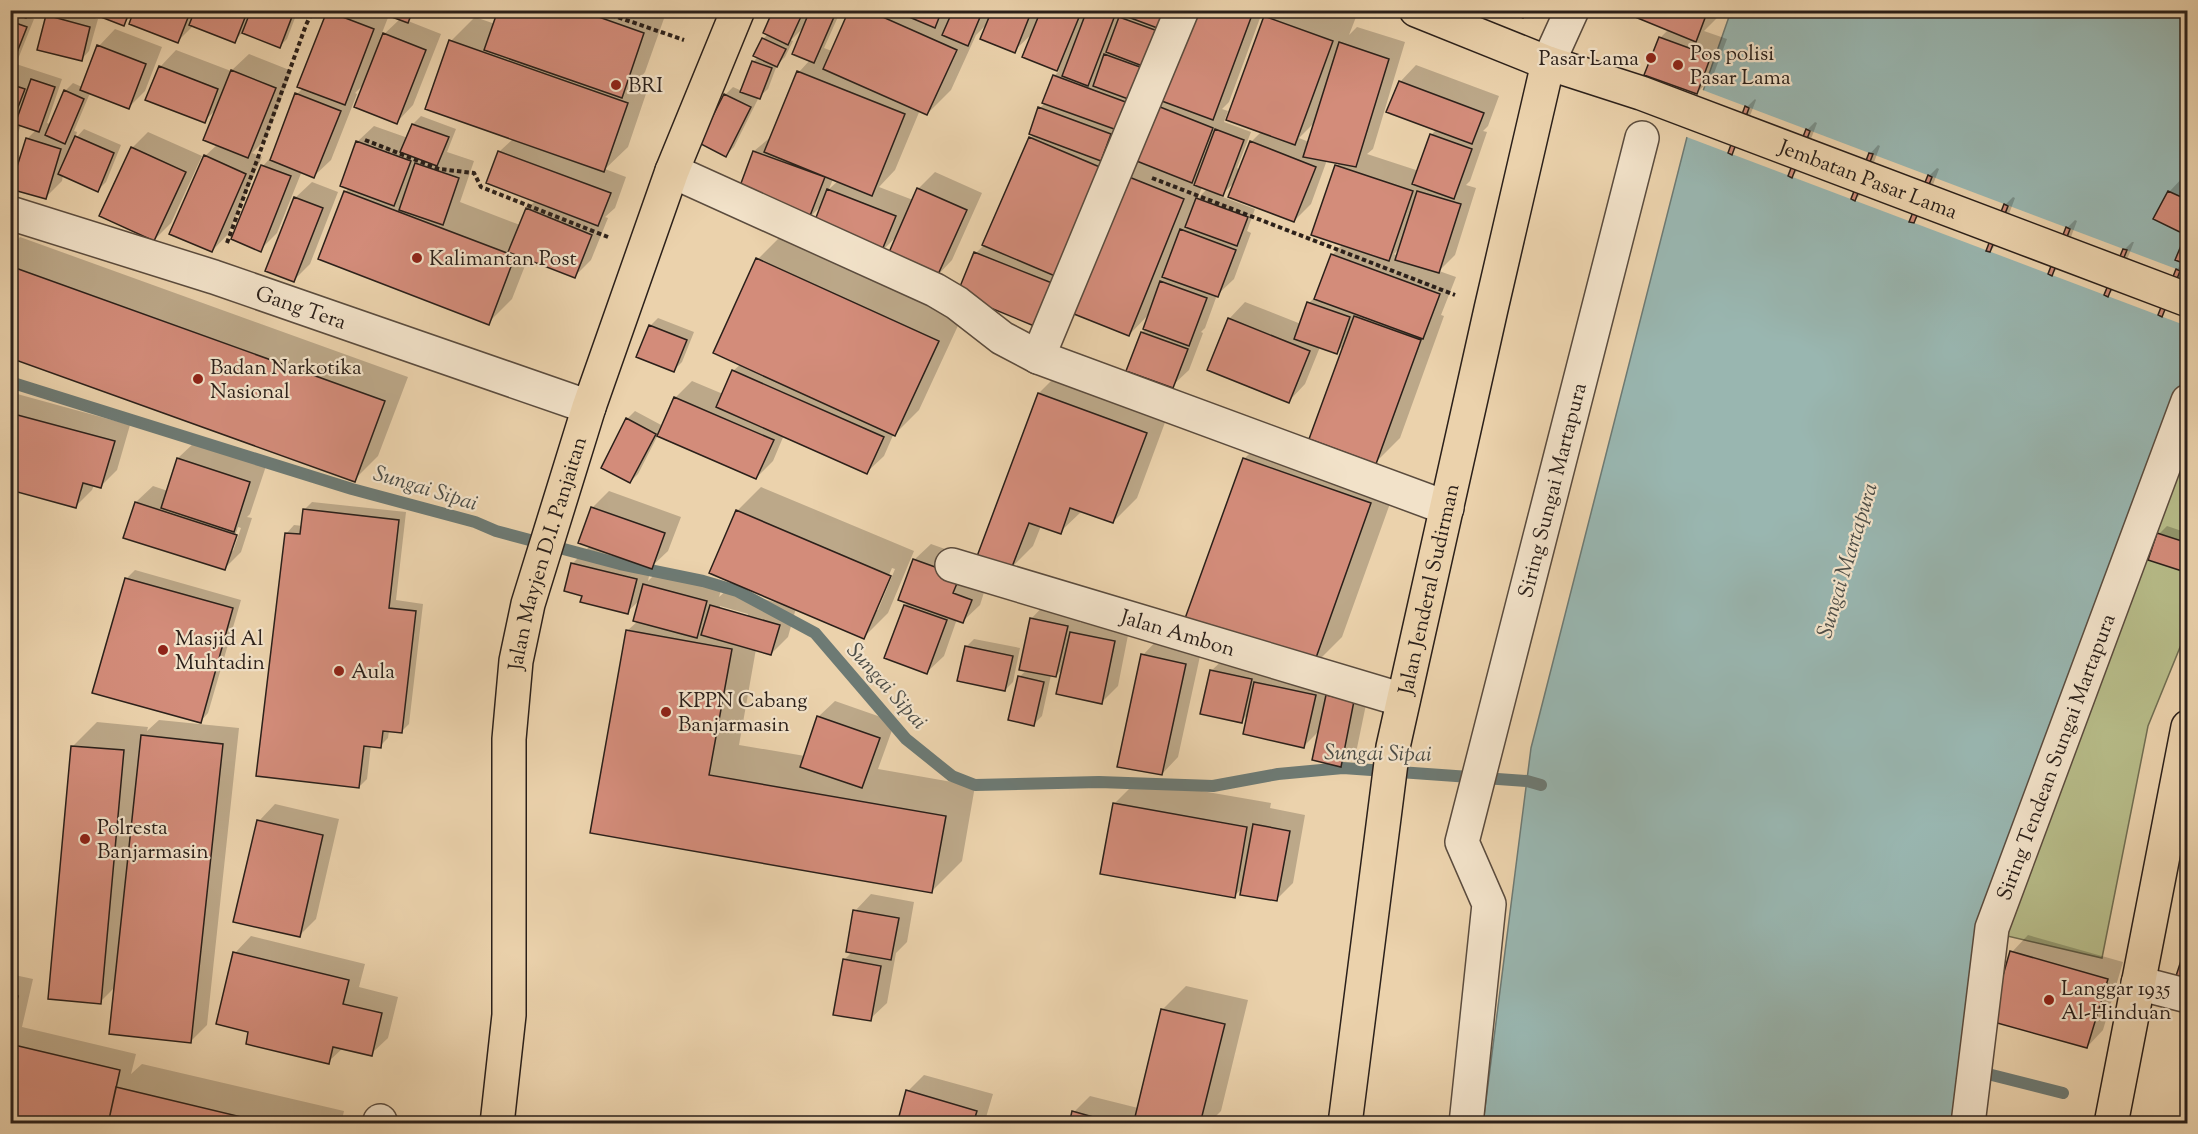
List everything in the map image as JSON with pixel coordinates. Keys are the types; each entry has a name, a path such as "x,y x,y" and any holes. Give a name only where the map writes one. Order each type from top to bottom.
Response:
{"main road":[{"name":"Jalan Mayjen D.I. Panjaitan","path":"497,1124 509,1015 509,739 516,661 532,587 589,407 672,171 738,10"},
{"name":"Jembatan Pasar Lama","path":"1416,10 1548,63 1641,93 2187,300"},
{"name":"Jalan Jenderal Sudirman","path":"1346,1124 1393,747 1548,63"},
{"path":"2111,1124 2187,727"}],"street":[{"path":"1038,357 1182,10"},
{"path":"1548,63 1572,10"},
{"name":"Siring Sungai Martapura","path":"1466,1124 1489,904 1462,842 1642,138"},
{"path":"672,171 935,290 957,303 1002,338 1038,357 1447,508"},
{"name":"Gang Tera","path":"10,213 214,277 589,407"},
{"name":"Siring Tendean Sungai Martapura","path":"1968,1124 1992,928 2187,401"},
{"name":"Jalan Ambon","path":"952,565 1403,700"},
{"path":"2138,983 2187,996"}],"path":[{"path":"214,277 313,10"},
{"path":"597,10 721,52"},
{"path":"365,140 439,169 474,173 481,187 645,252"},
{"path":"1117,164 1491,309"}],"green space":[{"path":"2187,431 2187,630 2148,726 2102,958 2003,935"}],"water":[{"name":"Sungai Martapura","path":"1731,11 2187,11 2187,374 1984,925 1958,1123 1483,1124 1531,748 1687,137"}],"pier":[{"path":"1700,89 2187,273 2187,326 1684,136"}],"building":[{"path":"10,10 29,10 26,18"},
{"path":"83,10 130,10 124,26"},
{"path":"134,10 191,10 178,43 129,24"},
{"path":"195,10 248,10 235,43 189,25"},
{"path":"251,10 285,10 293,14 280,48 242,33"},
{"path":"373,10 413,10 408,23"},
{"path":"498,10 579,10 644,33 622,98 484,50"},
{"path":"614,10 635,10 633,16"},
{"path":"773,10 804,10 788,45 763,33"},
{"path":"810,10 837,10 814,63 792,54"},
{"path":"849,10 867,10 957,50 927,115 823,69"},
{"path":"903,10 942,10 935,28 902,14"},
{"path":"953,10 983,10 968,46 942,35"},
{"path":"992,10 1032,10 1015,53 980,39"},
{"path":"1041,10 1082,10 1057,71 1022,57"},
{"path":"1087,10 1117,10 1088,86 1062,76"},
{"path":"1122,10 1176,10 1168,32 1120,14"},
{"path":"1184,10 1239,10 1252,15 1213,120 1151,97"},
{"path":"1506,10 1527,10 1523,18"},
{"path":"1618,10 1708,10 1696,42"},
{"path":"327,11 374,29 345,105 297,87"},
{"path":"46,15 90,27 82,61 37,50"},
{"path":"1264,16 1333,41 1295,145 1226,120"},
{"path":"1119,17 1166,34 1153,70 1106,52"},
{"path":"10,21 27,27 10,70"},
{"path":"383,33 426,50 397,124 354,107"},
{"name":"Pos polisi Pasar Lama","path":"1659,37 1711,56 1697,94 1644,75"},
{"path":"762,38 786,49 777,67 753,56"},
{"path":"449,40 628,103 604,172 425,109"},
{"path":"1339,42 1389,59 1356,167 1303,157"},
{"path":"97,45 146,64 129,109 80,90"},
{"path":"1104,54 1151,71 1139,103 1093,86"},
{"path":"752,61 772,68 760,99 740,92"},
{"path":"159,66 218,89 205,123 145,100"},
{"path":"231,70 276,88 248,158 203,140"},
{"path":"797,71 905,114 872,196 764,152"},
{"path":"1053,75 1139,107 1128,134 1042,103"},
{"path":"31,79 55,87 39,132 15,124"},
{"path":"1399,81 1484,113 1472,144 1386,112"},
{"path":"10,84 25,89 10,128"},
{"path":"64,90 84,99 65,144 45,135"},
{"path":"295,93 341,111 314,178 270,160"},
{"path":"724,94 751,107 726,157 699,143"},
{"path":"1145,101 1213,128 1192,183 1124,156"},
{"path":"1745,106 1749,108 1732,155 1728,153"},
{"path":"1038,107 1111,134 1101,161 1029,134"},
{"path":"412,124 449,137 437,166 400,152"},
{"path":"1215,129 1244,140 1223,196 1194,185"},
{"path":"1806,129 1810,131 1792,178 1788,176"},
{"path":"1430,134 1472,149 1454,199 1412,184"},
{"path":"75,136 114,153 98,192 58,174"},
{"path":"1029,137 1102,168 1055,276 982,245"},
{"path":"26,138 61,149 46,199 10,189"},
{"path":"356,141 411,161 394,206 340,186"},
{"path":"1250,141 1316,167 1294,222 1228,197"},
{"path":"131,147 186,172 154,241 99,216"},
{"path":"498,151 611,193 598,226 486,183"},
{"path":"753,151 825,177 808,221 737,194"},
{"path":"1869,153 1873,154 1855,201 1851,199"},
{"path":"204,155 246,174 212,252 169,234"},
{"path":"415,163 459,178 443,225 399,210"},
{"path":"261,165 291,176 261,252 231,239"},
{"path":"1335,165 1413,191 1389,261 1311,235"},
{"path":"1119,173 1184,199 1129,336 1064,310"},
{"path":"1928,175 1932,177 1914,223 1909,222"},
{"path":"917,188 967,210 936,279 887,257"},
{"path":"827,189 896,216 880,255 812,228"},
{"name":"Kalimantan Post","path":"344,191 515,256 489,325 318,259"},
{"path":"1417,191 1461,204 1439,273 1395,260"},
{"path":"2168,191 2188,200 2188,236 2153,219"},
{"path":"294,197 323,208 294,282 265,271"},
{"path":"1196,198 1248,217 1237,246 1185,227"},
{"path":"2004,204 2008,206 1990,252 1986,251"},
{"path":"526,208 592,235 575,278 508,252"},
{"path":"2066,227 2070,229 2052,276 2048,274"},
{"path":"1180,229 1236,250 1218,297 1162,277"},
{"path":"2183,241 2188,243 2188,265 2175,260"},
{"path":"2123,249 2127,250 2108,297 2104,295"},
{"path":"974,252 1057,285 1039,328 957,294"},
{"path":"1331,254 1440,294 1423,339 1314,299"},
{"path":"756,258 939,341 895,436 713,353"},
{"name":"Badan Narkotika Nasional","path":"10,266 385,401 355,482 10,358"},
{"path":"2176,269 2180,271 2162,317 2158,315"},
{"path":"1160,281 1207,298 1189,346 1143,329"},
{"path":"1307,302 1350,317 1337,354 1294,339"},
{"path":"1354,316 1421,340 1376,464 1309,439"},
{"path":"1228,318 1310,351 1289,403 1207,370"},
{"path":"649,325 687,340 674,372 636,357"},
{"path":"1141,332 1188,349 1173,388 1126,371"},
{"path":"732,370 884,437 867,474 716,407"},
{"path":"1038,393 1147,433 1113,523 1070,508 1061,534 1029,523 1010,572 976,559"},
{"path":"674,397 774,440 756,479 657,436"},
{"path":"10,413 115,441 101,488 83,483 76,508 10,490"},
{"path":"626,418 656,434 630,483 601,468"},
{"path":"177,458 250,482 234,532 161,508"},
{"path":"1243,458 1371,503 1312,669 1183,624"},
{"path":"135,502 237,535 225,570 123,538"},
{"path":"591,507 665,533 652,569 578,543"},
{"name":"Aula","path":"303,509 399,520 389,608 416,611 402,733 383,731 381,748 364,746 359,788 256,776 285,533 300,534"},
{"path":"736,510 891,576 864,639 709,573"},
{"path":"2157,533 2188,543 2188,555 2182,571 2148,560"},
{"path":"913,559 960,576 953,593 972,600 963,623 898,600"},
{"path":"571,563 637,579 628,614 580,602 582,596 564,591"},
{"name":"Masjid Al Muhtadin","path":"125,578 233,608 201,723 92,693"},
{"path":"643,584 707,601 697,638 633,621"},
{"path":"710,605 780,625 771,655 701,635"},
{"path":"904,605 947,620 927,674 884,658"},
{"path":"1030,618 1068,626 1056,677 1019,670"},
{"name":"KPPN Cabang Banjarmasin","path":"626,630 732,649 709,775 946,816 932,893 590,833"},
{"path":"1070,632 1115,641 1102,704 1056,694"},
{"path":"965,646 1013,656 1005,691 957,681"},
{"path":"1141,654 1186,664 1162,775 1117,767"},
{"path":"1210,670 1252,679 1242,723 1200,714"},
{"path":"1018,676 1044,682 1034,726 1008,720"},
{"path":"1254,682 1316,695 1304,748 1243,734"},
{"path":"1326,695 1354,701 1341,767 1312,760"},
{"path":"817,716 880,738 862,788 800,767"},
{"path":"141,735 223,744 191,1043 109,1034"},
{"path":"71,746 124,750 101,1004 48,999"},
{"path":"1113,803 1247,827 1235,898 1100,874"},
{"path":"257,820 323,835 300,937 233,922"},
{"path":"1253,824 1290,831 1277,901 1240,895"},
{"path":"2188,831 2188,848 2183,847"},
{"path":"853,910 899,918 891,960 846,952"},
{"path":"2188,939 2188,980 2176,976"},
{"name":"Langgar 1935 Al-Hinduan","path":"2010,951 2108,979 2087,1048 1990,1021"},
{"path":"233,952 349,980 343,1004 382,1013 372,1056 333,1047 329,1064 246,1044 248,1032 216,1024"},
{"path":"843,959 881,966 871,1021 833,1015"},
{"path":"10,994 18,996 10,1026"},
{"path":"1161,1009 1225,1024 1200,1124 1144,1124 1134,1121"},
{"path":"10,1044 120,1070 108,1124 28,1124 10,1119"},
{"path":"116,1087 271,1124 108,1124"},
{"path":"906,1090 977,1111 973,1124 897,1124"},
{"path":"1072,1111 1118,1124 1069,1124"}],"waterway":[{"name":"Sungai Sipai","path":"10,382 352,489 475,522 496,531 620,564 703,581 737,591 815,633 906,739 952,776 975,785 1099,782 1213,786 1278,774 1343,768 1527,781 1541,785"},
{"path":"1976,1071 2063,1093"}],"place":[{"name":"Pasar Lama","path":"1651,58"},
{"name":"Pos polisi Pasar Lama","path":"1678,65"},
{"name":"BRI","path":"616,85"},
{"name":"Kalimantan Post","path":"417,258"},
{"name":"Badan Narkotika Nasional","path":"198,379"},
{"name":"Masjid Al Muhtadin","path":"163,650"},
{"name":"Aula","path":"339,671"},
{"name":"KPPN Cabang Banjarmasin","path":"666,712"},
{"name":"Polresta Banjarmasin","path":"85,839"},
{"name":"Langgar 1935 Al-Hinduan","path":"2049,1000"}]}
